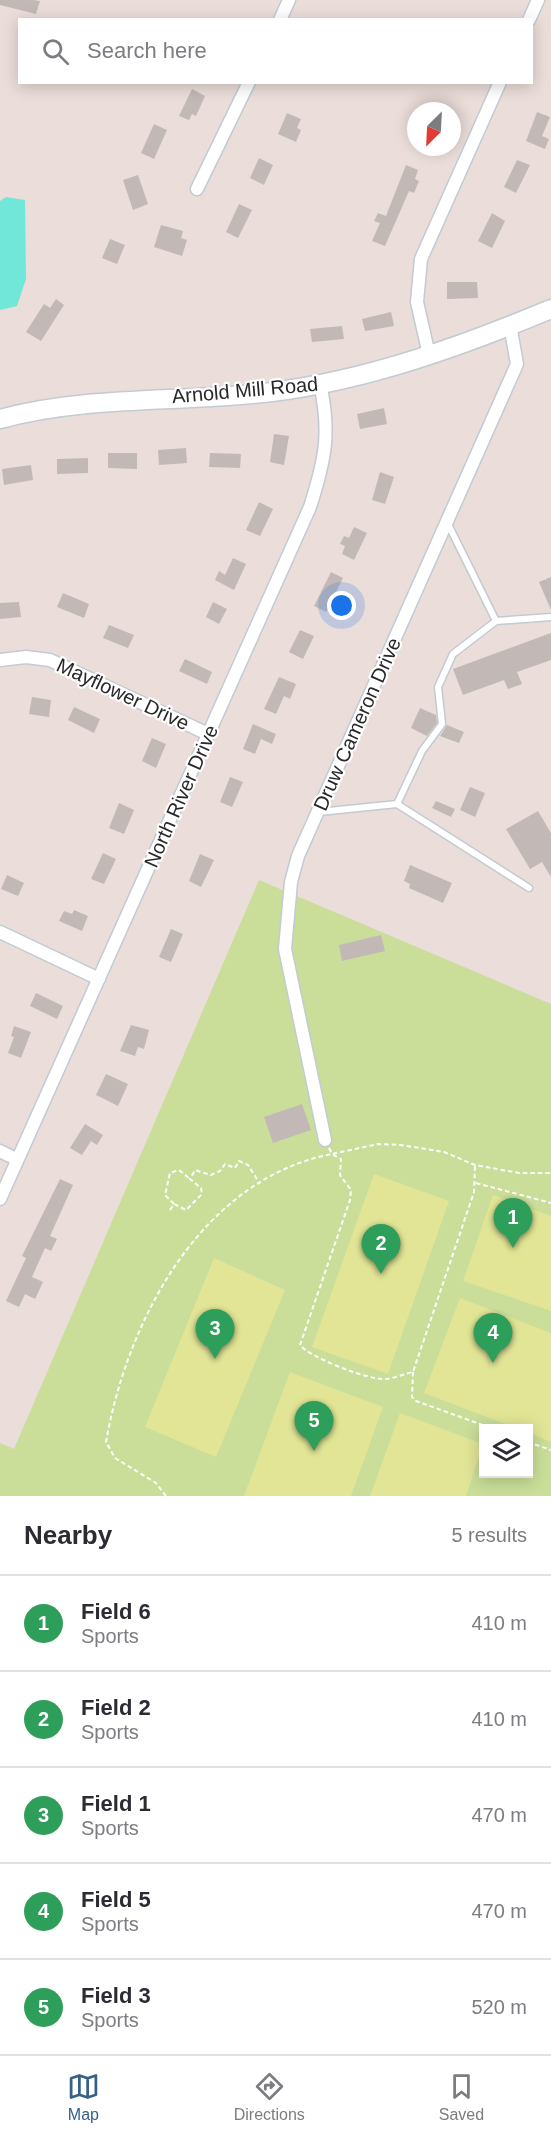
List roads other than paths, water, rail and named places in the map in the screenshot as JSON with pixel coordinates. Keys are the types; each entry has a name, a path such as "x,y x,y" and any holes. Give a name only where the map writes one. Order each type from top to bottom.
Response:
{"main road":[{"name":"Arnold Mill Road","path":"0,418 116,400 270,392 320,384 429,355 551,309"}],"street":[{"path":"281,18 289,0"},
{"path":"530,18 538,0"},
{"path":"197,189 248,84"},
{"path":"429,355 417,302 421,259 499,84"},
{"name":"Druw Cameron Drive","path":"325,1140 285,949 291,882 298,856 317,812 517,364 510,325"},
{"name":"North River Drive","path":"0,1199 310,507 320,476 328,435 327,414 320,384"},
{"name":"Mayflower Drive","path":"0,660 26,657 50,660 208,734"},
{"path":"0,932 99,979"},
{"path":"0,1151 16,1159"}],"lane":[{"path":"447,521 496,621"},
{"path":"397,804 422,751 442,724 438,687 453,654 496,621 551,616"},
{"path":"317,812 397,804 529,888"}],"water":[{"path":"6,197 25,200 26,279 17,306 0,310 0,201"}],"place":[{"name":"Field 6","path":"513,1248"},
{"name":"Field 2","path":"381,1274"},
{"name":"Field 1","path":"215,1359"},
{"name":"Field 5","path":"493,1363"},
{"name":"Field 3","path":"314,1451"}]}
